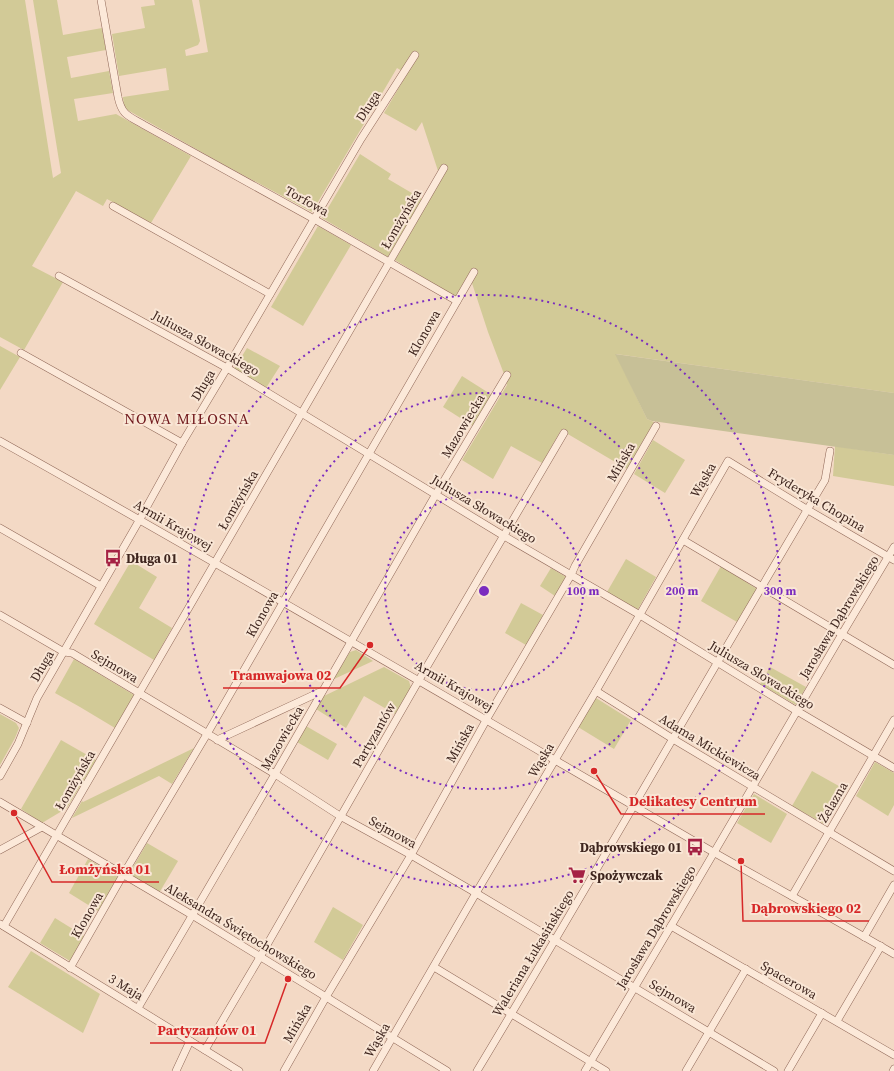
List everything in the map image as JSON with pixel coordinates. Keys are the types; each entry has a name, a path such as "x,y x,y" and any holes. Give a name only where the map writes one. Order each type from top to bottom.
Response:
{"street":[{"name":"Torfowa","path":"101,0 120,105 123,111 144,125 314,219 457,301"},
{"name":"Długa","path":"0,776 18,744 37,698 182,443 361,139 415,54"},
{"name":"Łomżyńska","path":"2,925 57,835 444,168"},
{"path":"113,206 270,294"},
{"name":"Klonowa","path":"70,968 474,272"},
{"name":"Juliusza Słowackiego","path":"59,276 227,368 504,536 640,615 797,711 894,768"},
{"path":"21,353 182,443"},
{"name":"Mazowiecka","path":"138,1008 436,494 508,375"},
{"name":"Mińska","path":"284,1071 326,997 411,855 487,719 572,575 575,566 656,426"},
{"name":"Partyzantów","path":"205,1050 564,433"},
{"name":"Armii Krajowej","path":"0,441 283,601 714,852 894,954"},
{"name":"Waleriana Łukasińskiego","path":"477,1071 635,806 808,510 825,480 830,451"},
{"name":"Fryderyka Chopina","path":"728,461 891,558"},
{"name":"Wąska","path":"373,1071 476,893 596,691 728,461"},
{"path":"0,528 101,586"},
{"path":"683,540 894,665"},
{"name":"Jarosława Dąbrowskiego","path":"585,1071 842,634 891,558 894,547"},
{"name":"Sejmowa","path":"0,615 64,652 72,653 138,694 275,774 340,816 476,893 774,1071"},
{"path":"217,740 322,691"},
{"name":"Adama Mickiewicza","path":"596,691 673,739 894,871"},
{"path":"0,708 26,723"},
{"name":"Żelazna","path":"792,896 894,720"},
{"name":"Aleksandra Świętochowskiego","path":"0,802 192,915 446,1071"},
{"path":"0,850 42,827"},
{"path":"864,937 894,885"},
{"name":"3 Maja","path":"2,925 239,1071"},
{"name":"Spacerowa","path":"671,926 894,1054"},
{"path":"836,1021 881,946"},
{"path":"434,967 606,1071"},
{"path":"686,1071 746,970"},
{"path":"788,1071 822,1013"},
{"path":"176,1071 190,1041"}],"shaded area":[{"path":"0,0 25,0 53,178 61,173 33,0 57,0 63,35 102,28 106,50 67,57 71,78 109,71 113,93 74,99 78,121 116,114 191,156 151,223 107,199 103,206 76,191 32,266 63,282 24,350 0,337"},
{"path":"154,0 192,0 200,41 198,45 185,50 186,56 208,52 199,0 894,0 894,393 616,354 647,419 654,422 627,469 561,430 542,463 511,446 493,479 462,460 507,385 469,274 455,297 395,260 441,180 422,122 416,131 384,113 407,74 397,68 312,212 219,162 124,108 123,97 169,90 166,68 119,76 112,34 145,28 141,7 155,5"},
{"path":"360,154 391,174 388,179 422,199 388,257 322,218"},
{"path":"318,226 351,245 303,326 271,307"},
{"path":"0,346 20,357 0,390"},
{"path":"247,348 280,366 266,388 234,369"},
{"path":"615,354 894,393 894,455 652,421 647,419"},
{"path":"462,376 492,395 473,426 443,407"},
{"path":"653,440 685,460 665,493 634,474"},
{"path":"835,446 894,455 894,486 833,476"},
{"path":"626,559 656,577 637,611 607,592"},
{"path":"131,561 157,577 139,608 172,628 154,660 94,624"},
{"path":"721,566 757,589 737,622 701,601"},
{"path":"551,568 566,577 555,596 540,586"},
{"path":"521,603 543,615 526,645 505,633"},
{"path":"356,650 373,661 332,680 350,652"},
{"path":"74,659 134,695 115,728 55,693"},
{"path":"384,667 409,681 411,688 395,714 364,696 346,728 316,709 324,696"},
{"path":"770,667 806,687 796,705 760,684"},
{"path":"596,698 631,720 614,749 578,727"},
{"path":"0,714 16,723 19,728 0,765"},
{"path":"306,726 337,744 328,760 297,742"},
{"path":"61,740 96,760 67,808 42,823 21,809"},
{"path":"194,748 172,784 159,776 72,818 82,801 83,802"},
{"path":"875,762 894,773 894,805 888,816 856,796"},
{"path":"812,771 846,790 826,825 792,806"},
{"path":"754,794 787,814 771,843 737,823"},
{"path":"147,843 178,861 159,893 129,874"},
{"path":"88,859 118,877 98,911 69,893"},
{"path":"333,907 363,925 343,960 314,942"},
{"path":"55,918 84,936 70,961 40,943"},
{"path":"31,951 100,994 83,1033 8,987"}],"place":[{"name":"Długa 01","path":"113,558"},
{"name":"Tramwajowa 02","path":"370,645"},
{"name":"Delikatesy Centrum","path":"594,771"},
{"name":"Łomżyńska 01","path":"14,813"},
{"name":"Dąbrowskiego 01","path":"695,847"},
{"name":"Dąbrowskiego 02","path":"741,861"},
{"name":"Spożywczak","path":"577,875"},
{"name":"Partyzantów 01","path":"288,979"}],"district":[{"name":"NOWA MIŁOSNA","path":"187,418"}]}
